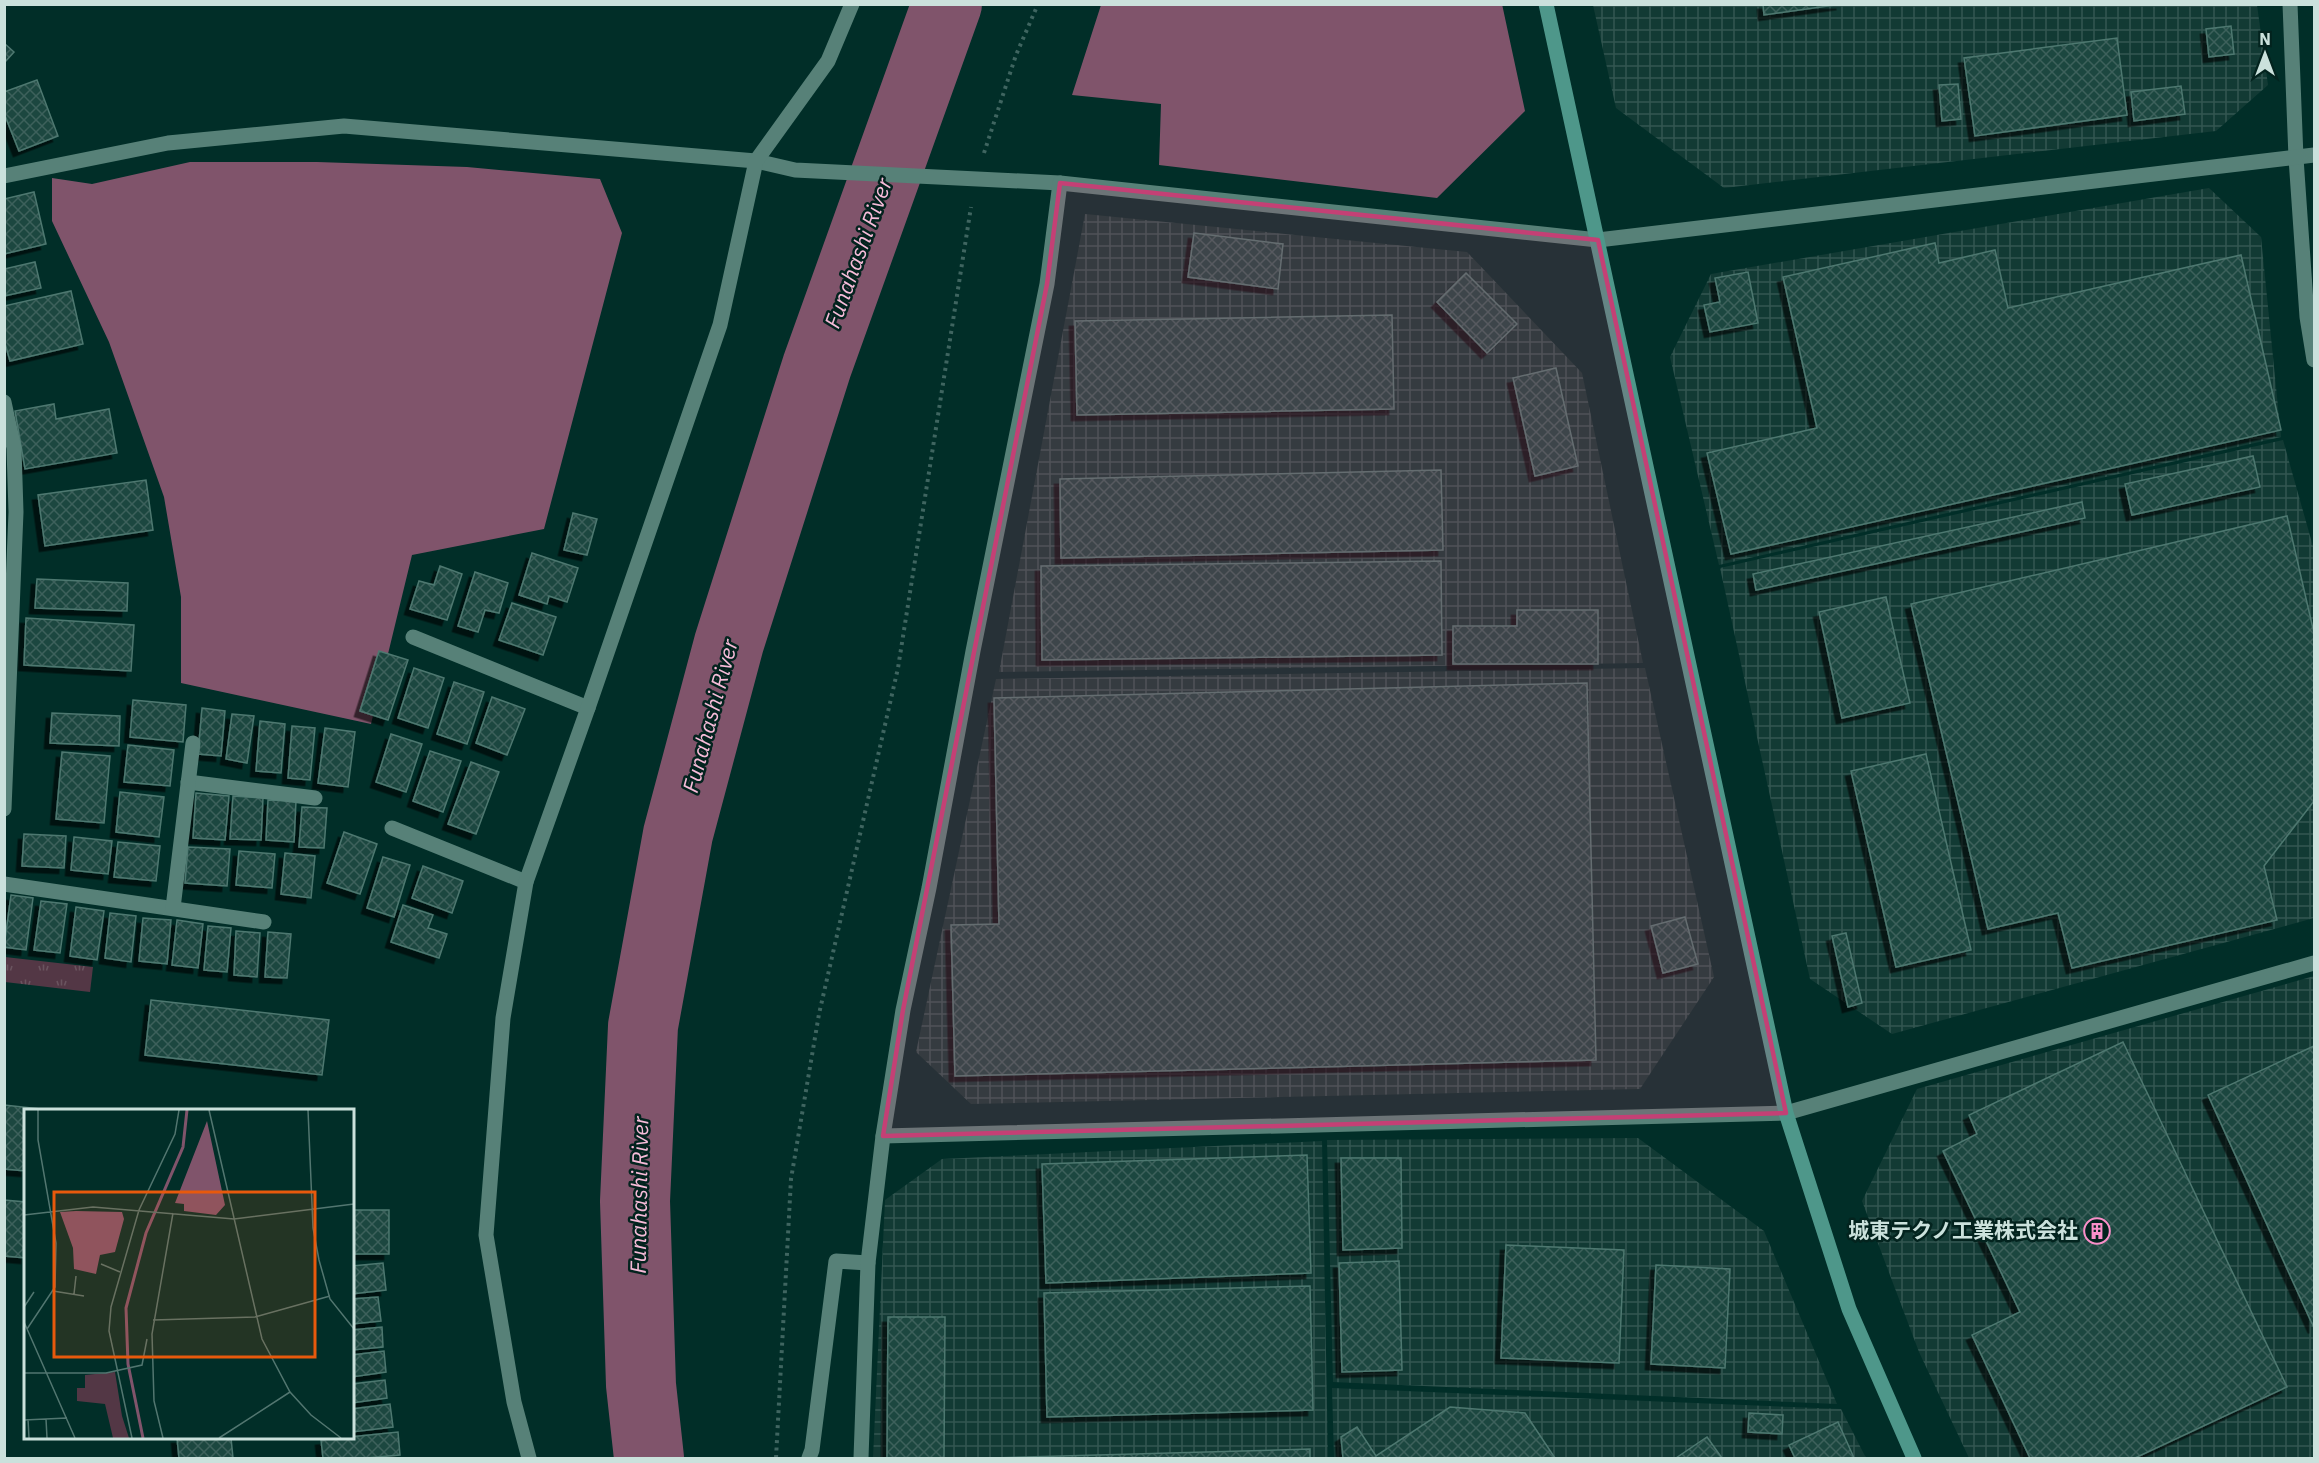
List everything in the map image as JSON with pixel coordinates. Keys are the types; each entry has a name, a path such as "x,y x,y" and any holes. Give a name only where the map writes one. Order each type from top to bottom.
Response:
{"street":[{"path":"529,1458 514,1402 486,1235 503,1018 526,882 720,325 756,161 828,61 852,4"},
{"path":"1546,4 1786,1113 1849,1309 1914,1458"},
{"path":"2290,4 2296,158 2307,317 2314,360"},
{"path":"4,176 168,143 344,126 756,161 795,170 1060,183 1598,240 2314,155"},
{"path":"861,1458 868,1263 883,1136 903,1010 1047,284 1060,183"},
{"path":"4,402 14,448 16,512 4,809"},
{"path":"413,637 588,708"},
{"path":"173,908 194,743"},
{"path":"188,782 315,798"},
{"path":"392,828 526,882"},
{"path":"4,884 264,922"},
{"path":"883,1136 1786,1113 2314,963"},
{"path":"809,1458 836,1262 868,1263"}],"path":[{"path":"776,1458 791,1179 819,1014 898,668 975,179 1016,55 1038,4"}],"highlighted area":[{"path":"1060,183 1598,240 1786,1113 883,1136 903,1010 1047,284"}],"shaded area":[{"path":"1502,4 1525,111 1437,198 1159,165 1161,104 1072,95 1101,5"},
{"path":"1593,5 2257,5 2268,85 2216,131 1724,188 1616,108"},
{"path":"190,162 317,162 467,167 600,179 622,233 544,529 412,555 371,724 181,683 181,597 164,497 109,342 52,221 52,178 92,184"},
{"path":"2209,188 2261,237 2281,437 1719,565 1670,357 1711,274"},
{"path":"1085,214 1467,252 1582,373 1643,663 999,672"},
{"path":"2283,440 2314,550 2314,918 1892,1034 1810,979 1720,568"},
{"path":"1645,668 1714,977 1640,1089 971,1104 916,1052 996,679"},
{"path":"2314,976 2314,1455 2311,1458 1969,1458 1919,1352 1862,1201 1917,1089"},
{"path":"1638,1138 1764,1231 1837,1404 1333,1382 1327,1140"},
{"path":"1322,1141 1328,1458 873,1458 885,1200 942,1159"},
{"path":"1332,1388 1841,1409 1866,1458 1334,1458"}],"green space":[{"path":"5,957 93,967 90,992 5,982"}],"building":[{"path":"1763,4 1842,4 1764,15"},
{"path":"2231,26 2234,54 2209,57 2206,29"},
{"path":"2117,38 2127,115 1975,136 1964,58"},
{"path":"4,43 14,52 4,63"},
{"path":"37,80 58,136 19,151 4,113 4,92"},
{"path":"1958,84 1961,119 1942,121 1939,85"},
{"path":"2181,86 2185,114 2134,121 2131,92"},
{"path":"34,192 46,244 4,254 4,199"},
{"path":"1194,233 1283,244 1278,289 1188,277"},
{"path":"1935,243 1939,263 1995,250 2008,308 2241,255 2281,430 1731,554 1707,453 1817,428 1783,277"},
{"path":"35,262 41,288 4,296 4,269"},
{"path":"1748,272 1758,323 1710,332 1704,305 1720,302 1715,278"},
{"path":"1466,273 1517,324 1487,353 1437,302"},
{"path":"71,291 83,344 10,361 4,340 4,306"},
{"path":"1392,315 1394,409 1077,415 1075,321"},
{"path":"1556,368 1578,466 1535,476 1513,378"},
{"path":"54,404 56,419 109,409 117,453 25,469 15,411"},
{"path":"2253,456 2260,487 2132,515 2125,484"},
{"path":"1441,470 1443,550 1061,558 1060,479"},
{"path":"146,480 153,530 45,546 38,495"},
{"path":"2082,502 2085,518 1756,590 1753,574"},
{"path":"573,513 597,519 587,555 564,550"},
{"path":"2287,516 2314,633 2314,801 2264,866 2277,920 2072,968 2058,913 1988,929 1911,604"},
{"path":"532,553 578,568 567,602 549,596 547,604 519,595"},
{"path":"1441,561 1442,655 1042,660 1041,566"},
{"path":"440,566 462,574 447,620 410,609 419,581 434,585"},
{"path":"475,572 508,583 499,613 485,610 478,632 458,626"},
{"path":"37,579 128,583 127,611 35,608"},
{"path":"1886,597 1910,703 1842,718 1819,612"},
{"path":"512,603 556,617 543,655 499,640"},
{"path":"1517,610 1598,610 1598,664 1453,664 1453,626 1517,626"},
{"path":"26,618 134,625 131,671 24,665"},
{"path":"379,651 408,660 388,720 360,711"},
{"path":"414,668 444,678 428,728 398,718"},
{"path":"454,682 484,692 467,744 437,734"},
{"path":"1587,683 1596,1060 955,1076 951,925 999,924 994,698"},
{"path":"492,697 525,709 507,755 476,743"},
{"path":"133,700 186,705 183,742 130,737"},
{"path":"202,708 225,711 221,756 198,754"},
{"path":"52,713 120,716 119,746 50,743"},
{"path":"232,714 254,716 247,763 226,759"},
{"path":"260,721 285,724 281,773 256,771"},
{"path":"292,726 315,728 310,780 288,778"},
{"path":"325,728 355,732 348,787 318,783"},
{"path":"391,734 422,744 406,792 376,782"},
{"path":"128,745 174,750 170,786 124,782"},
{"path":"430,751 461,761 443,812 413,801"},
{"path":"62,752 110,756 104,823 56,819"},
{"path":"1926,754 1971,950 1896,967 1851,771"},
{"path":"471,762 499,772 476,834 448,824"},
{"path":"120,792 164,797 159,837 116,832"},
{"path":"196,793 229,796 225,840 193,838"},
{"path":"233,796 263,798 261,840 230,839"},
{"path":"268,800 296,801 294,842 266,840"},
{"path":"302,807 327,808 324,848 299,847"},
{"path":"344,832 377,844 360,894 327,883"},
{"path":"24,834 66,836 64,868 22,866"},
{"path":"74,837 112,841 108,874 71,870"},
{"path":"118,842 160,846 156,881 114,877"},
{"path":"188,847 230,849 227,886 185,883"},
{"path":"239,851 275,854 272,888 236,885"},
{"path":"285,853 315,856 311,898 281,894"},
{"path":"383,857 410,865 394,917 367,908"},
{"path":"423,866 463,881 452,913 412,898"},
{"path":"11,895 33,898 26,950 4,947"},
{"path":"41,901 67,904 60,953 34,950"},
{"path":"403,905 433,915 428,928 447,934 439,958 391,942"},
{"path":"76,907 104,911 97,960 70,956"},
{"path":"110,913 136,916 131,962 105,958"},
{"path":"1685,917 1698,964 1663,973 1651,926"},
{"path":"143,918 171,920 167,964 139,961"},
{"path":"177,920 203,924 198,968 172,965"},
{"path":"208,926 231,928 227,972 204,970"},
{"path":"236,931 260,933 257,977 234,975"},
{"path":"268,932 291,934 287,978 265,977"},
{"path":"1846,933 1862,1003 1848,1007 1832,936"},
{"path":"151,1000 329,1020 322,1075 145,1055"},
{"name":"城東テクノ工業株式会社","path":"2123,1042 2287,1387 2135,1458 2030,1458 1972,1335 2020,1312 1943,1151 1977,1134 1969,1115"},
{"path":"2314,1046 2314,1328 2208,1095"},
{"path":"4,1105 41,1109 24,1109 24,1171 4,1169"},
{"path":"1307,1155 1311,1273 1046,1283 1042,1164"},
{"path":"1341,1158 1401,1158 1402,1248 1343,1250"},
{"path":"4,1200 24,1202 24,1258 4,1256"},
{"path":"354,1210 389,1210 389,1254 354,1254"},
{"path":"1506,1245 1624,1250 1619,1363 1501,1358"},
{"path":"1399,1261 1402,1370 1342,1372 1339,1263"},
{"path":"383,1263 386,1290 354,1294 354,1266"},
{"path":"1656,1265 1730,1269 1725,1368 1651,1364"},
{"path":"1310,1286 1313,1410 1047,1417 1044,1293"},
{"path":"378,1297 381,1321 354,1324 354,1299"},
{"path":"888,1317 945,1317 944,1458 887,1458"},
{"path":"382,1327 383,1347 354,1350 354,1330"},
{"path":"384,1351 386,1372 354,1377 354,1355"},
{"path":"385,1380 387,1398 354,1403 354,1384"},
{"path":"390,1404 393,1427 354,1432 354,1409"},
{"path":"1450,1407 1525,1413 1555,1458 1343,1458 1341,1437 1357,1427 1376,1456"},
{"path":"1749,1413 1783,1415 1782,1434 1748,1432"},
{"path":"1838,1422 1854,1458 1795,1458 1789,1445"},
{"path":"398,1432 400,1455 323,1458 321,1440 354,1439 354,1437"},
{"path":"1707,1437 1722,1458 1676,1458"},
{"path":"177,1439 231,1439 233,1458 179,1458"},
{"path":"1310,1449 1310,1458 993,1458"}],"waterway":[{"name":"Funahashi River","path":"649,1458 641,1385 635,1201 643,1026 678,834 729,643 817,366 947,4"}],"place":[{"name":"城東テクノ工業株式会社","path":"2097,1231"}]}
